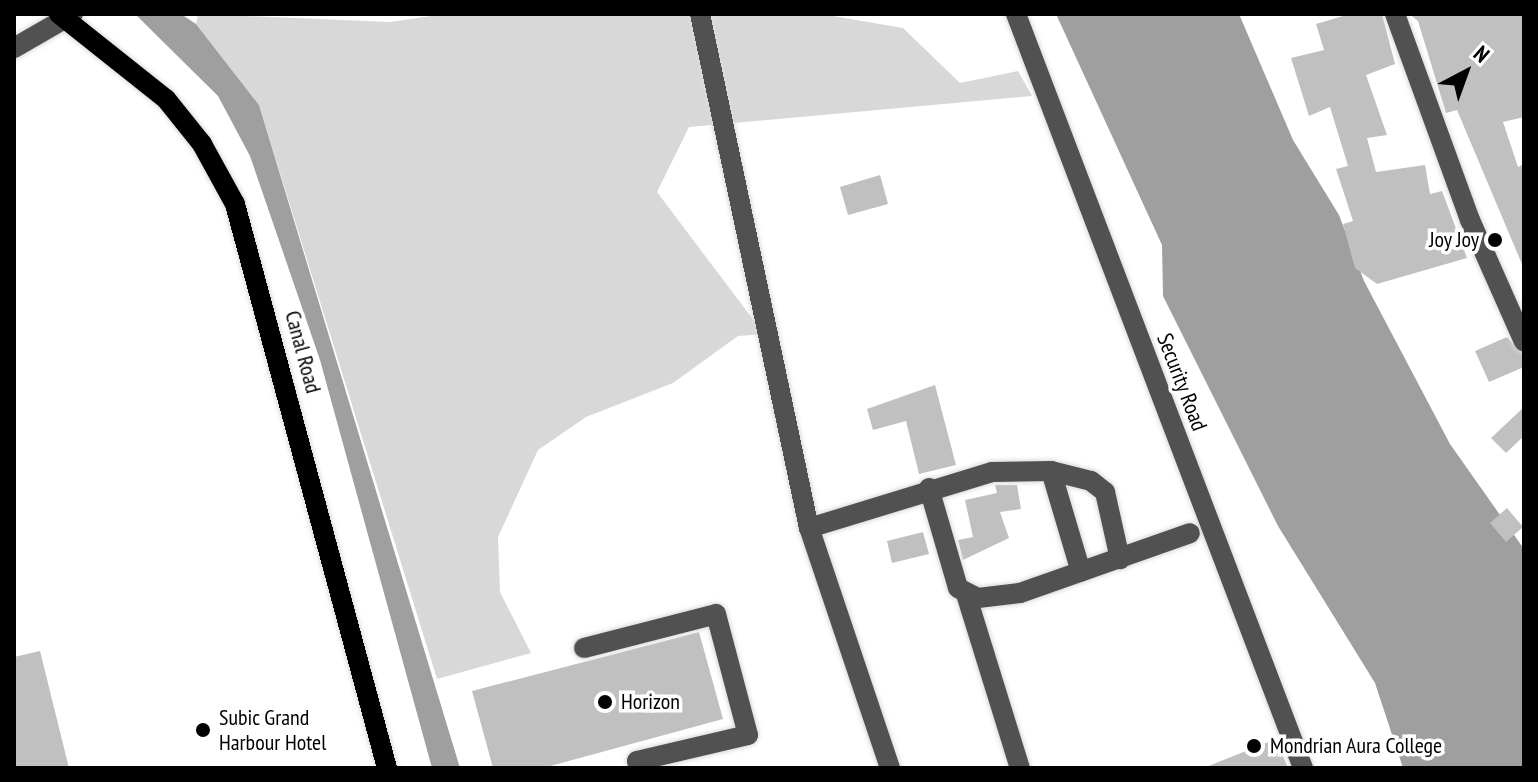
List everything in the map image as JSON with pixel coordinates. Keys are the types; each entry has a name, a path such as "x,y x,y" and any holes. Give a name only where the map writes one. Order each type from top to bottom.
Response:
{"main road":[{"name":"Canal Road","path":"66,16 180,115 235,204 387,768"}],"street":[{"path":"700,14 809,528 890,768"},
{"name":"Security Road","path":"1016,14 1303,768"},
{"path":"1395,14 1470,220 1518,305 1524,342"},
{"path":"14,48 66,16"},
{"path":"809,528 929,488 992,472 1051,471 1091,481 1105,492 1120,559"},
{"path":"1051,471 1081,572"},
{"path":"929,488 966,594 1020,768"},
{"path":"966,594 1020,593 1190,533"},
{"path":"584,648 716,614 748,735 637,761 639,768"}],"shaded area":[{"path":"135,14 181,14 196,24 259,105 460,768 432,768 320,360 250,156 218,96"},
{"path":"198,14 390,22 445,14 821,14 903,28 960,83 1018,71 1032,96 689,127 657,192 764,334 738,336 673,383 586,417 538,450 498,537 500,592 531,653 437,679 259,105 196,24"},
{"path":"1056,14 1239,14 1293,140 1339,215 1364,281 1450,444 1524,549 1524,768 1403,768 1375,683 1278,526 1163,296 1162,245"}],"building":[{"path":"1350,14 1382,14 1395,64 1366,75 1387,135 1367,138 1376,172 1425,165 1430,194 1442,191 1467,258 1377,284 1355,268 1343,224 1353,221 1336,169 1348,166 1330,107 1309,116 1291,58 1324,50 1316,24"},
{"path":"1409,14 1524,14 1524,117 1503,122 1518,167 1524,164 1524,269 1457,110 1446,113 1418,21"},
{"path":"880,175 888,204 848,215 840,187"},
{"path":"1507,337 1524,355 1524,367 1489,382 1475,351"},
{"path":"935,385 956,465 919,474 906,421 873,430 867,409"},
{"path":"1524,407 1524,436 1506,453 1491,438"},
{"path":"995,485 1017,485 1021,509 1000,512 1009,538 963,560 958,540 973,537 965,500 997,493"},
{"path":"1507,508 1523,527 1506,542 1490,523"},
{"path":"923,532 929,554 892,563 887,541"},
{"path":"699,632 723,719 543,768 493,768 472,691"},
{"path":"40,651 69,768 14,768 14,657"},
{"path":"1276,739 1288,768 1206,768 1206,767"}],"place":[{"name":"Joy Joy","path":"1495,240"},
{"name":"Horizon","path":"605,702"},
{"name":"Subic Grand Harbour Hotel","path":"203,730"},
{"name":"Mondrian Aura College","path":"1254,746"}]}
